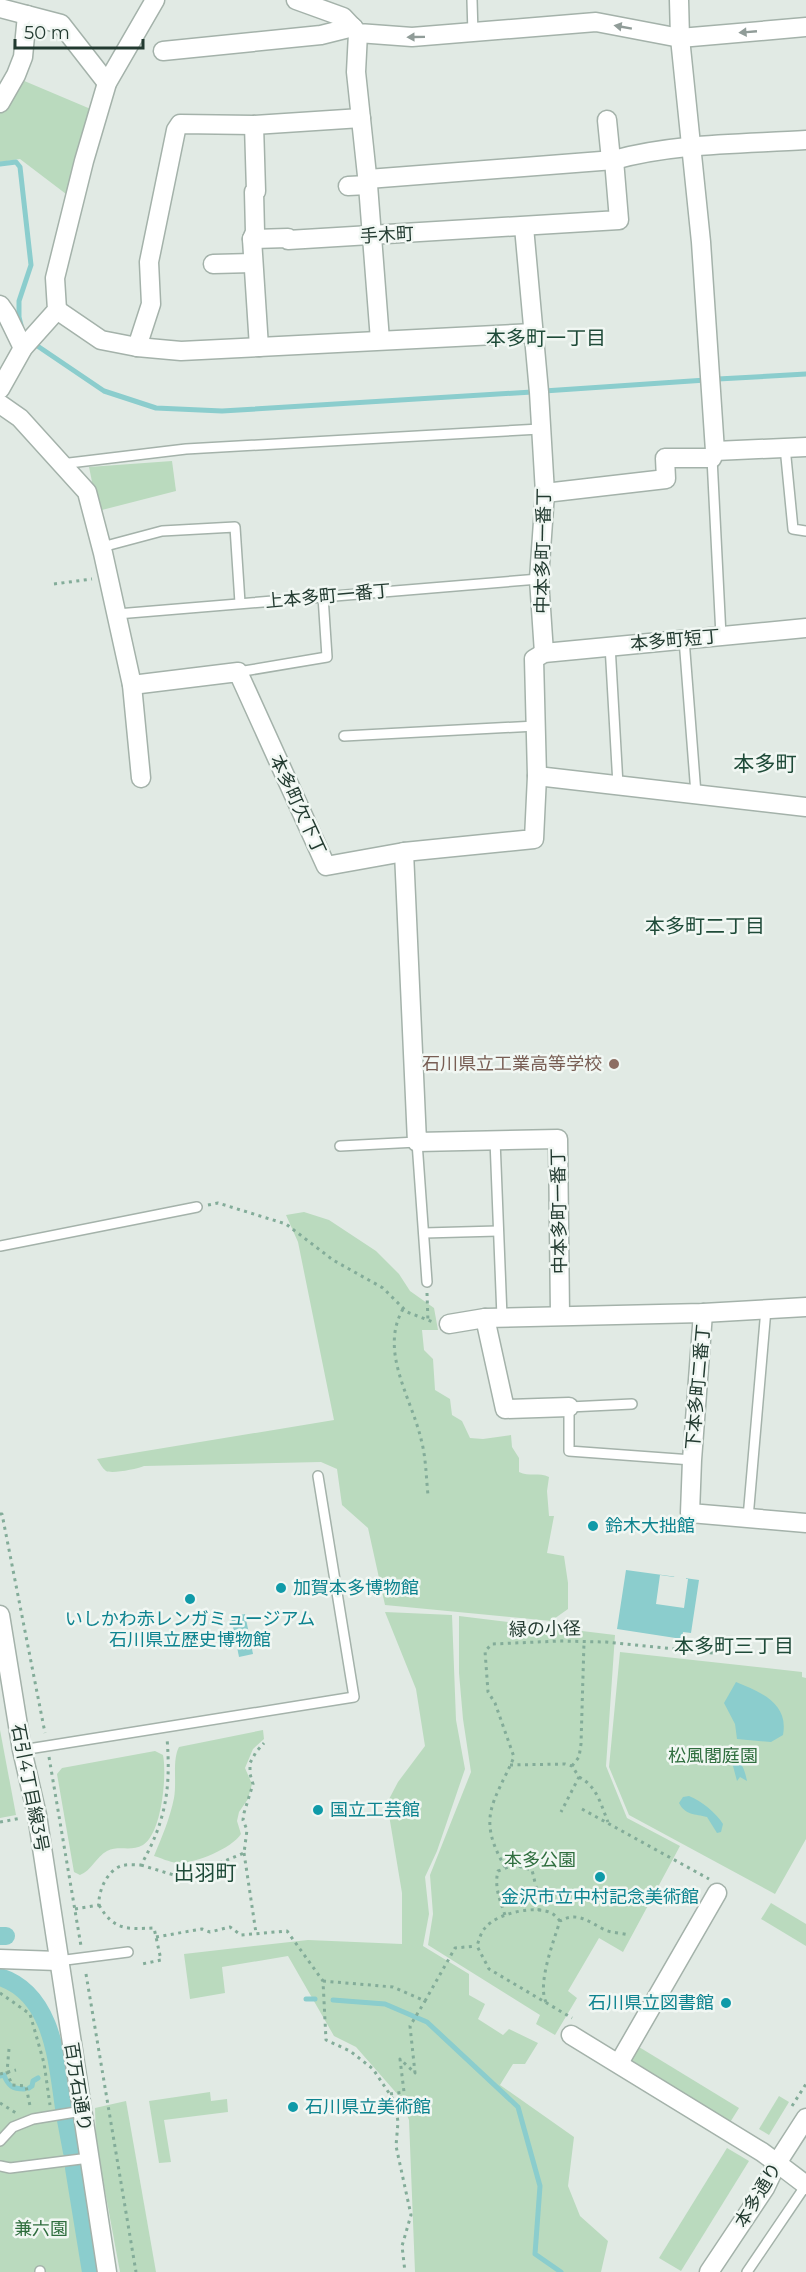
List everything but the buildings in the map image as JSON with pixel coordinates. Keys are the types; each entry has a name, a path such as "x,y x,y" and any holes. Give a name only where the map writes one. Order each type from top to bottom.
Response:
{"street":[{"path":"0,389 24,348 57,310 55,278 84,162 107,83 155,0"},
{"path":"678,0 702,253 713,454"},
{"path":"301,1 343,17 356,30 356,72 368,182 380,339"},
{"path":"0,8 61,24 107,83"},
{"path":"0,103 23,57 27,15"},
{"path":"163,51 356,30 412,38 596,22 680,38 806,27"},
{"path":"136,347 151,304 149,262 176,130 180,124 254,125 361,118"},
{"path":"607,120 613,160"},
{"path":"254,125 256,191 254,192 255,232 252,239 259,347"},
{"path":"348,186 368,182 613,160 692,148 806,140"},
{"name":"手木町","path":"252,239 288,238 288,240 372,236 619,220 613,160"},
{"name":"中本多町一番丁","path":"404,852 534,839 537,776 534,659 544,652 539,579 545,493 524,227"},
{"path":"213,264 253,263"},
{"path":"0,305 8,315 24,348"},
{"path":"57,310 101,340 136,347 181,351 380,339 533,333"},
{"path":"0,404 20,418 87,492 109,577 132,685 141,778"},
{"path":"545,493 666,479 665,458 806,447"},
{"name":"本多町短丁","path":"544,652 806,628"},
{"path":"132,685 238,672"},
{"name":"本多町欠下丁","path":"238,672 326,866 404,852"},
{"path":"537,776 806,807"},
{"path":"404,852 417,1142"},
{"name":"中本多町一番丁","path":"417,1142 558,1139 560,1315"},
{"path":"449,1324 494,1317 704,1313 806,1307"},
{"name":"下本多町二番丁","path":"704,1313 690,1513 747,1518"},
{"path":"494,1317 505,1409 569,1407"},
{"path":"747,1518 806,1523"},
{"name":"石引4丁目線3号","path":"0,1615 22,1750 37,1815 58,1960"},
{"path":"619,2063 717,1893"},
{"path":"0,1959 58,1960"},
{"name":"百万石通り","path":"58,1960 107,2272"},
{"path":"571,2035 762,2152 806,2185"},
{"name":"本多通り","path":"710,2272 765,2188 777,2163 806,2118"}],"lane":[{"path":"472,0 473,34"},
{"path":"61,464 186,449 540,429"},
{"path":"785,447 793,530 806,531"},
{"path":"713,454 721,636"},
{"path":"102,547 162,531 236,526 240,603"},
{"name":"上本多町一番丁","path":"117,614 539,579"},
{"path":"238,672 327,657 323,596"},
{"path":"684,639 696,794"},
{"path":"610,645 618,785"},
{"path":"344,736 536,726"},
{"path":"494,1317 498,1231 495,1140"},
{"path":"340,1146 417,1142 427,1282"},
{"path":"0,1246 197,1207"},
{"path":"424,1233 498,1231"},
{"path":"747,1518 765,1309"},
{"path":"632,1404 569,1407 569,1451 692,1460"},
{"path":"22,1750 354,1697 318,1476"},
{"path":"58,1960 128,1952"},
{"path":"0,2141 13,2127 33,2119 82,2111"},
{"path":"0,2166 10,2168 89,2158"},
{"path":"747,2272 806,2185"}],"path":[{"path":"54,584 109,577"},
{"path":"197,1207 218,1203 286,1224 333,1260 383,1288 403,1309 428,1322 449,1324"},
{"path":"427,1282 428,1322"},
{"path":"403,1309 395,1323 395,1347 399,1373 424,1453 428,1495"},
{"path":"0,1514 2,1514 35,1676 82,1951"},
{"name":"緑の小径","path":"510,1765 514,1756 495,1703 488,1692 485,1651 492,1644 606,1642 713,1653 716,1637"},
{"path":"572,1766 579,1757 581,1744 584,1642"},
{"path":"141,1865 161,1824 165,1806 169,1773 166,1727"},
{"path":"256,1933 244,1853 247,1830 243,1820 253,1784 250,1763 264,1743"},
{"path":"505,1867 495,1851 489,1832 490,1808 510,1765 565,1764 572,1766 579,1777 590,1784 595,1791 608,1824"},
{"path":"561,1812 579,1777"},
{"path":"582,1809 717,1883 717,1893"},
{"path":"142,1964 161,1960 154,1929 127,1929 115,1925 104,1916 98,1896 107,1878 122,1866 141,1865 177,1876 188,1876 244,1853"},
{"path":"505,1915 496,1888 496,1879 498,1871 514,1865 532,1870 539,1899 539,1911"},
{"path":"75,1909 99,1905"},
{"path":"477,1946 485,1927 497,1917 524,1911 539,1911 553,1914 560,1921"},
{"path":"477,1946 489,1969 547,2004 543,1996 547,1968 560,1921 570,1916 582,1918 608,1931 629,1935"},
{"path":"156,1937 202,1929 210,1932 230,1928 241,1935 287,1931 323,1981 326,2040 350,2051 373,2069 395,2102 398,2122 396,2146 411,2215 402,2246 405,2272"},
{"path":"390,2094 404,2092 400,2059 415,2073 410,2026 455,1948 477,1946"},
{"path":"86,1974 136,2272"},
{"path":"323,1981 393,1987 425,2001"},
{"path":"0,1993 30,2014 44,2063 51,2116"},
{"path":"9,2049 6,2072 12,2085 26,2086 33,2119"},
{"path":"0,2074 16,2070"}],"green space":[{"path":"22,80 93,110 70,197 20,159 0,162 0,112"},
{"path":"172,461 176,491 98,511 89,467"},
{"path":"304,1212 329,1220 376,1251 399,1274 410,1291 434,1308 438,1330 422,1330 424,1350 433,1359 435,1390 450,1399 452,1415 462,1421 470,1438 483,1439 511,1435 512,1447 519,1458 519,1472 549,1477 547,1491 549,1516 554,1516 547,1553 564,1556 568,1583 568,1609 551,1621 385,1605 368,1528 342,1505 337,1469 321,1462 144,1466 113,1472 106,1471 97,1459 334,1420 298,1242 286,1215"},
{"path":"385,1612 452,1615 456,1720 465,1769 437,1851 425,1877 429,1914 423,1946 469,1974 469,1995 485,2004 478,2019 503,2035 509,2029 538,2043 525,2064 513,2064 500,2085 574,2137 568,2186 580,2216 608,2241 601,2272 415,2272 409,2120 399,2096 356,2047 334,2036 288,1956 222,1967 225,1993 190,1999 184,1954 308,1940 402,1944 402,1893 387,1803 398,1782 425,1746 416,1689"},
{"name":"本多公園","path":"459,1616 615,1635 606,1766 627,1818 680,1846 623,1952 599,1938 568,1991 577,1998 555,2035 536,2024 540,2015 428,1945 433,1914 430,1875 471,1772 459,1673"},
{"name":"松風閣庭園","path":"620,1652 802,1672 802,1677 806,1678 806,1839 775,1894 629,1815 609,1767"},
{"path":"0,1730 16,1815 0,1818"},
{"path":"263,1730 264,1739 253,1749 245,1768 252,1784 248,1799 239,1812 237,1821 241,1834 236,1840 212,1855 184,1863 154,1856 166,1827 175,1792 176,1758 179,1747"},
{"path":"155,1751 163,1755 164,1776 159,1817 149,1839 138,1847 107,1851 84,1873 80,1875 74,1872 57,1774 62,1768"},
{"path":"771,1903 806,1924 806,1946 761,1919"},
{"name":"兼六園","path":"0,1978 24,1991 33,2001 51,2040 61,2084 90,2272 0,2272"},
{"path":"639,2047 739,2108 729,2124 629,2063"},
{"path":"210,2092 211,2101 227,2099 228,2112 164,2120 171,2162 159,2163 149,2101"},
{"path":"779,2096 789,2102 769,2135 759,2129"},
{"path":"126,2101 156,2272 120,2272 96,2142 95,2108"},
{"path":"727,2148 749,2161 681,2271 659,2258"}],"water":[{"path":"626,1570 699,1580 691,1633 683,1632 682,1639 617,1629"},
{"path":"245,1614 253,1654 239,1657 231,1617"},
{"path":"736,1682 771,1700 782,1715 783,1735 771,1742 737,1739 735,1724 724,1703"},
{"path":"722,1749 739,1761 747,1781 740,1777 737,1781 733,1766 721,1758 719,1752"},
{"path":"689,1796 704,1804 717,1816 723,1824 721,1832 717,1833 707,1817 691,1813 681,1807 679,1803 683,1797"}],"pier":[{"path":"660,1575 674,1577 675,1575 688,1579 684,1608 656,1604"}],"waterway":[{"path":"0,164 16,162 20,167 31,265 19,301 21,325"},
{"path":"36,345 104,391 156,408 222,411 532,392"},
{"path":"718,379 806,374"},
{"path":"544,391 706,380"},
{"path":"0,1936 6,1936"},
{"path":"0,1977 18,1986 31,1998 42,2014 55,2050 64,2108"},
{"path":"306,1999 315,1999"},
{"path":"333,2000 385,2004 427,2022 518,2107 540,2186 535,2254 561,2272"},
{"path":"0,2076 4,2075 11,2086 24,2089"},
{"path":"29,2088 38,2078"},
{"path":"66,2120 72,2152"},
{"path":"74,2168 91,2272"}],"place":[{"name":"石川県立工業高等学校","path":"614,1064"},
{"name":"鈴木大拙館","path":"593,1526"},
{"name":"加賀本多博物館","path":"281,1588"},
{"name":"いしかわ赤レンガミュージアム 石川県立歴史博物館","path":"190,1599"},
{"name":"国立工芸館","path":"318,1810"},
{"name":"金沢市立中村記念美術館","path":"600,1877"},
{"name":"石川県立図書館","path":"726,2003"},
{"name":"石川県立美術館","path":"293,2107"}],"district":[{"name":"本多町一丁目","path":"546,338"},
{"name":"本多町","path":"765,763"},
{"name":"本多町二丁目","path":"705,926"},
{"name":"本多町三丁目","path":"734,1646"},
{"name":"出羽町","path":"205,1872"}]}
